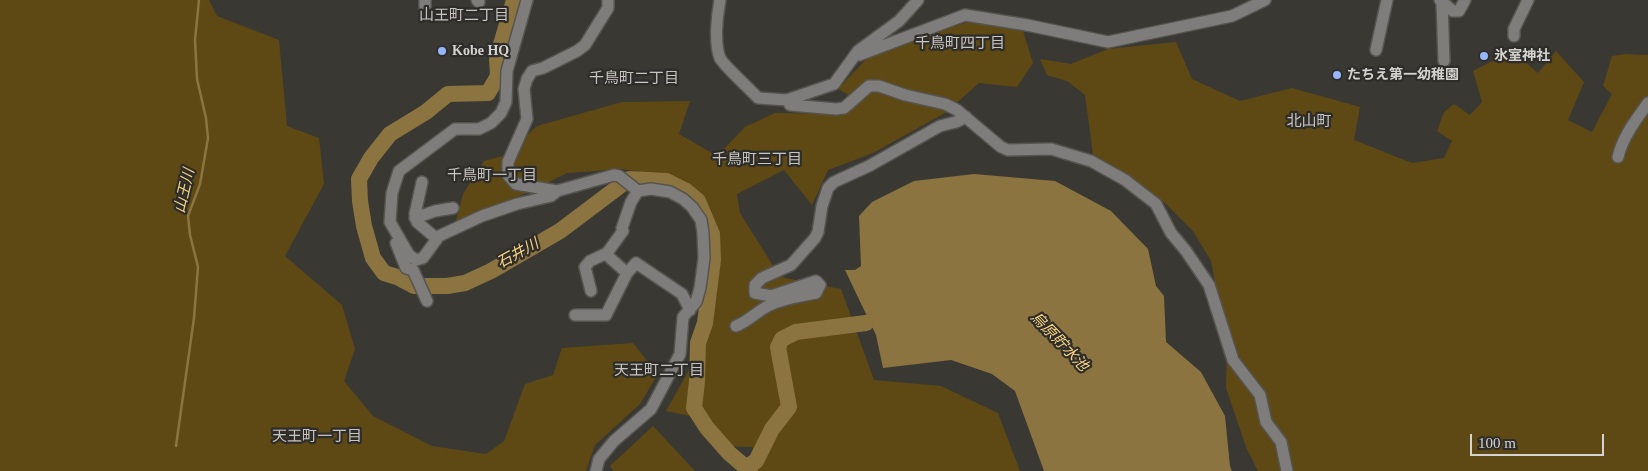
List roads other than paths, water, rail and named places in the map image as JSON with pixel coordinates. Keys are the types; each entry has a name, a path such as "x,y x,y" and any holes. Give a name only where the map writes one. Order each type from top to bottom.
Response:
{"street":[{"path":"426,298 413,270 406,268 397,246 386,228 385,210 399,171 455,129 479,129 491,123 501,113 506,102 508,72 527,0"},
{"path":"596,471 599,459 614,442 651,409 680,354 683,317 696,302 704,258 703,233 700,220 692,207 683,199 670,192 651,188 637,190 619,176 614,175 557,190 516,184 508,174 508,162 527,119 524,89 527,79 532,71 543,68 585,45 608,8 608,0"},
{"path":"720,0 717,18 720,59 758,98 788,100 834,84 858,51 899,21 918,0"},
{"path":"853,58 965,15 1027,25 1108,42 1232,16 1266,0"},
{"path":"1376,50 1387,0"},
{"path":"1441,1 1454,11 1459,11 1465,0"},
{"path":"1514,36 1514,29 1528,0"},
{"path":"1441,1 1444,60"},
{"path":"788,100 790,105 844,108 868,86 879,86 905,95 945,104 957,110 1001,147 1008,150 1051,149 1091,161 1125,180 1156,204 1171,232 1208,285 1232,360 1260,395 1266,422 1281,442 1287,471"},
{"path":"1618,157 1621,146 1632,126 1648,103"},
{"path":"736,326 771,304 816,293 820,285 816,281 771,296 755,293 755,285 762,278 791,265 815,238 828,188 834,182 869,166 940,126 966,117"},
{"path":"422,182 417,222 437,239"},
{"path":"392,193 390,222 409,255 416,260 423,258 439,236 482,216 517,204 550,196 557,190"},
{"path":"591,291 585,267 590,261 607,252 623,232 622,228 637,190"},
{"path":"416,218 435,211 453,208"},
{"path":"607,252 609,257 627,273"},
{"path":"575,315 606,315 627,273 636,263 682,294 690,310"}],"water":[{"path":"974,174 1055,181 1111,211 1148,249 1156,286 1164,296 1166,342 1201,372 1225,416 1232,471 1044,471 1015,391 992,374 951,360 883,368 876,335 845,270 855,270 861,266 859,216 872,202 914,181"}],"waterway":[{"name":"山王川","path":"176,446 194,318 198,267 190,235 188,216 200,184 208,138 206,118 197,79 195,40 199,0"},
{"name":"石井川","path":"514,0 497,58 498,76 488,93 448,94 426,112 390,134 371,158 359,179 364,226 373,258 384,273 414,286 447,286 465,283 491,271 560,231 629,179 666,181 686,191 698,201 712,234 713,260 705,323 698,343 694,408 707,428 729,453 750,471"},
{"name":"烏原貯水池","path":"747,467 756,461 772,429 789,407 778,347 782,339 796,332 866,323"}],"place":[{"name":"Kobe HQ","path":"442,51"},
{"name":"氷室神社","path":"1484,56"},
{"name":"たちえ第一幼稚園","path":"1337,75"}],"district":[{"name":"山王町二丁目","path":"464,16"},
{"name":"千鳥町四丁目","path":"960,44"},
{"name":"千鳥町二丁目","path":"634,79"},
{"name":"北山町","path":"1309,122"},
{"name":"千鳥町三丁目","path":"757,160"},
{"name":"千鳥町一丁目","path":"492,176"},
{"name":"天王町二丁目","path":"659,371"},
{"name":"天王町一丁目","path":"317,437"}]}
